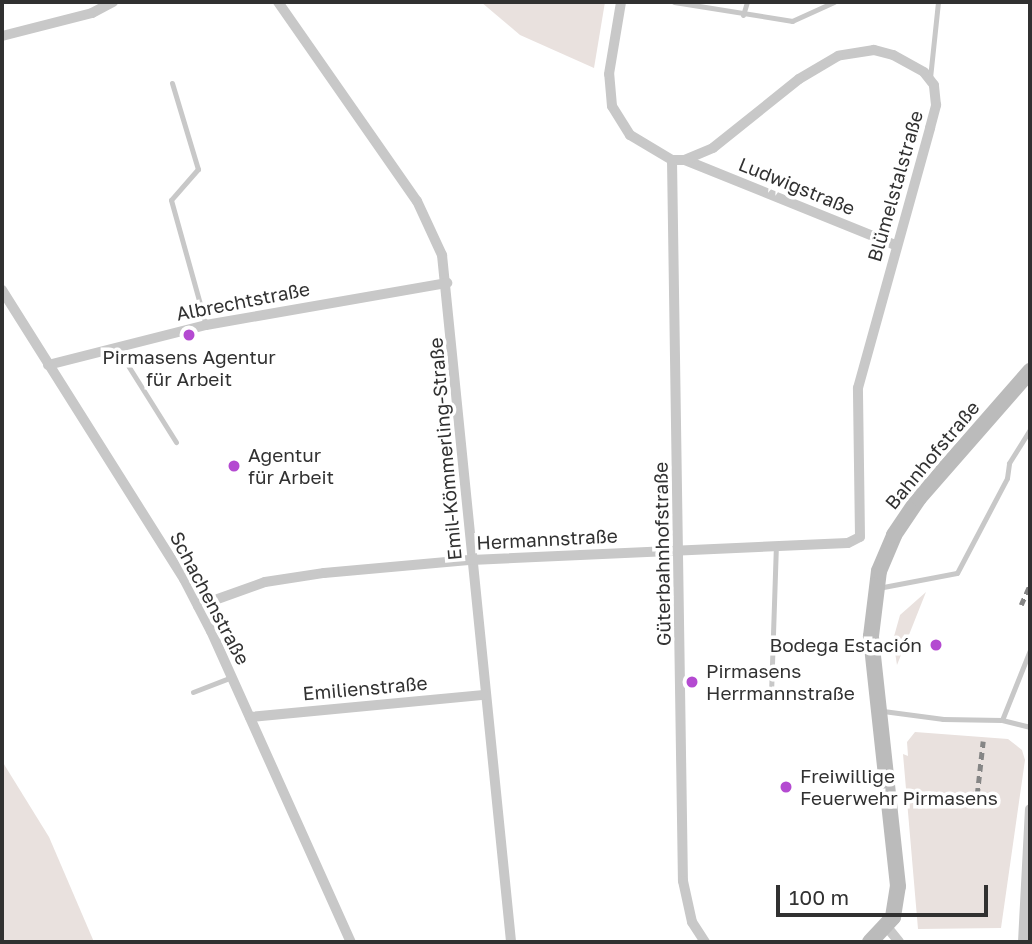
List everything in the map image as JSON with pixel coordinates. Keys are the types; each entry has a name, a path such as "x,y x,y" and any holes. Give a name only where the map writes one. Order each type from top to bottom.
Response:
{"street":[{"path":"2,36 92,13 113,2"},
{"name":"Emil-Kömmerling-Straße","path":"278,2 418,201 436,236 447,283 484,695 511,942"},
{"path":"621,2 609,74 612,106 630,135 672,160 685,160 713,148 799,79 838,56 874,50 911,63 930,78"},
{"name":"Blümelstalstraße","path":"860,537 858,388 895,245 936,105 930,78"},
{"name":"Güterbahnhofstraße","path":"672,160 681,550 683,881 692,922 705,942"},
{"name":"Ludwigstraße","path":"685,160 895,245"},
{"name":"Albrechtstraße","path":"48,365 115,345 206,325 447,283"},
{"name":"Schachenstraße","path":"2,290 198,606 351,942"},
{"name":"Bahnhofstraße","path":"887,927 897,907 898,863 871,636 875,588 905,518 1030,371"},
{"name":"Hermannstraße","path":"198,606 265,582 471,560 848,543 860,537"},
{"name":"Emilienstraße","path":"250,717 484,695"},
{"path":"1023,942 1027,930 1030,809"},
{"path":"870,942 887,927 899,942"}],"lane":[{"path":"674,2 792,21 834,2"},
{"path":"743,15 747,2"},
{"path":"930,78 938,2"},
{"path":"172,83 198,169 171,200 206,325"},
{"path":"115,345 176,442"},
{"path":"875,588 957,573 1006,478 1009,463 1030,429"},
{"path":"772,694 776,545"},
{"path":"1002,720 1030,650"},
{"path":"192,692 232,677"},
{"path":"880,711 943,719 1002,720 1030,727"}],"shaded area":[{"path":"481,2 605,2 594,68 520,35"},
{"path":"926,592 897,665 893,640 900,615"},
{"path":"915,732 1008,739 1022,750 1025,760 1001,928 918,929 903,754 908,756 907,742"},
{"path":"2,761 49,837 94,942 2,942"}],"railway":[{"path":"1021,605 1030,585"},
{"path":"977,795 983,741"}],"place":[{"name":"Pirmasens Agentur für Arbeit","path":"189,335"},
{"name":"Agentur für Arbeit","path":"234,466"},
{"name":"Bodega Estación","path":"936,645"},
{"name":"Pirmasens Herrmannstraße","path":"692,682"},
{"name":"Freiwillige Feuerwehr Pirmasens","path":"786,787"}]}
